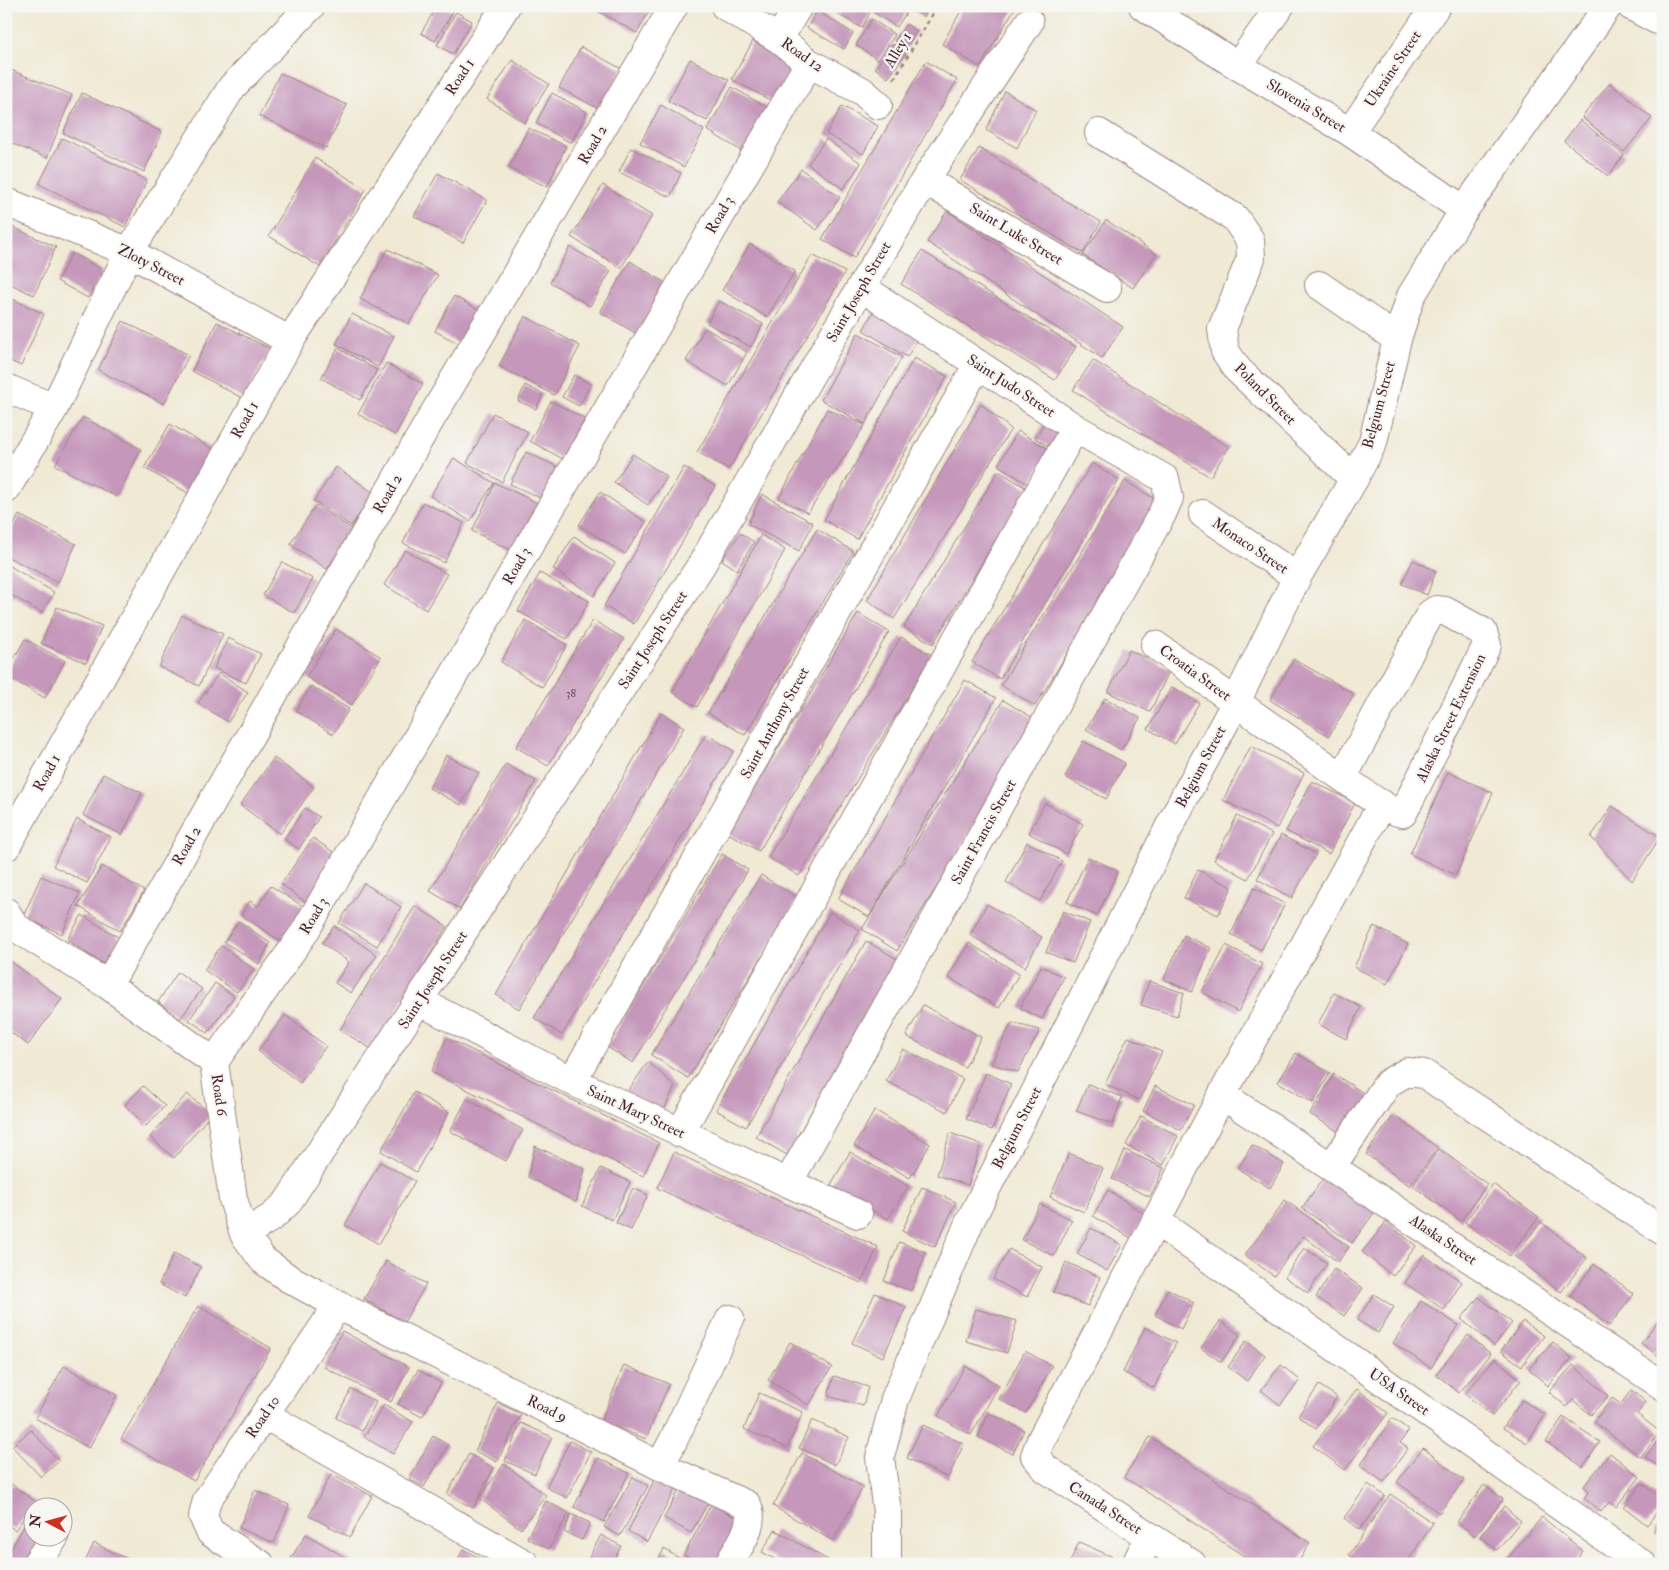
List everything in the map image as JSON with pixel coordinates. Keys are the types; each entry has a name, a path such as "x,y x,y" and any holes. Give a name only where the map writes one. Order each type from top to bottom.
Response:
{"street":[{"path":"6,489 54,408 129,252 232,86 311,6"},
{"name":"Road 1","path":"6,847 290,341 506,6"},
{"name":"Road 2","path":"108,985 422,434 674,6"},
{"name":"Road 12","path":"725,6 779,38 809,63 862,91 878,104"},
{"path":"779,38 798,6"},
{"name":"Slovenia Street","path":"1143,6 1238,66 1350,132 1464,210"},
{"path":"1238,66 1280,6"},
{"name":"Ukraine Street","path":"1350,132 1436,6"},
{"name":"Belgium Street","path":"889,1563 887,1512 880,1457 895,1399 969,1223 1185,796 1236,702 1297,577 1373,442 1397,339 1411,296 1464,210 1608,6"},
{"path":"1631,6 1657,20"},
{"name":"Saint Joseph Street","path":"244,1234 272,1218 287,1203 419,1001 702,564 925,180 1029,22"},
{"name":"Road 3","path":"214,1062 304,933 809,63"},
{"name":"Poland Street","path":"1099,133 1234,218 1250,240 1252,258 1222,329 1225,351 1238,370 1354,478"},
{"name":"Saint Luke Street","path":"925,180 1108,288"},
{"name":"Zloty Street","path":"6,202 129,252 290,341"},
{"path":"1319,285 1397,339"},
{"name":"Saint Judo Street","path":"861,288 1075,428 1165,479"},
{"name":"Saint Anthony Street","path":"572,1082 978,364"},
{"path":"6,388 54,408"},
{"path":"680,1133 1075,428"},
{"name":"Saint Francis Street","path":"788,1183 1162,514 1169,498 1165,479"},
{"name":"Monaco Street","path":"1203,514 1297,577"},
{"name":"Alaska Street Extension","path":"1343,778 1430,614 1436,610 1445,611 1483,632 1487,645 1406,810 1403,813 1399,813 1382,804"},
{"name":"Croatia Street","path":"1155,644 1382,804"},
{"path":"1156,1221 1222,1095 1382,804"},
{"name":"Road 6","path":"6,912 15,928 108,985 214,1062 233,1200 244,1234 263,1260 288,1278 338,1305"},
{"name":"Saint Mary Street","path":"419,1001 572,1082 858,1214"},
{"path":"1332,1166 1388,1083 1407,1072 1424,1074 1663,1231"},
{"name":"Alaska Street","path":"1222,1095 1663,1386"},
{"name":"Canada Street","path":"1156,1221 1040,1442 1035,1456 1046,1468 1192,1564"},
{"name":"USA Street","path":"1156,1221 1642,1564"},
{"name":"Road 10","path":"260,1564 210,1532 203,1516 207,1500 338,1305"},
{"name":"Road 9","path":"338,1305 660,1466 747,1505 751,1515 750,1524 729,1564"},
{"path":"660,1466 674,1441 730,1319"},
{"path":"265,1415 525,1564"},
{"path":"1136,1564 1150,1537"},
{"path":"36,1564 47,1548"}],"path":[{"name":"Alley 1","path":"878,104 937,6"}],"building":[{"path":"437,6 443,6 453,12 435,41 421,33"},
{"path":"600,6 652,6 637,33 598,11"},
{"path":"844,6 859,6 870,12 862,28 839,15"},
{"path":"878,6 894,6 906,13 897,27 874,13"},
{"path":"905,6 930,6 924,17"},
{"path":"964,6 1016,6 980,67 942,44"},
{"path":"817,11 853,33 844,49 807,28"},
{"path":"456,12 472,21 453,54 437,45"},
{"path":"872,19 895,35 878,60 856,45"},
{"path":"906,24 917,31 906,49 895,41"},
{"path":"753,41 796,65 775,103 732,79"},
{"path":"893,44 906,54 888,78 875,68"},
{"path":"581,47 622,69 601,110 559,88"},
{"path":"690,59 729,80 707,121 668,101"},
{"path":"512,60 549,84 525,123 487,99"},
{"path":"926,61 957,80 854,258 822,239"},
{"path":"6,68 72,95 47,158 6,141"},
{"path":"280,73 347,105 326,148 259,116"},
{"path":"1610,83 1652,118 1624,152 1582,117"},
{"path":"732,87 773,111 748,155 707,130"},
{"path":"1005,91 1036,110 1017,148 986,130"},
{"path":"82,93 162,132 144,172 63,133"},
{"path":"552,93 587,112 571,143 536,123"},
{"path":"661,105 704,130 684,167 640,143"},
{"path":"842,106 878,126 863,154 826,134"},
{"path":"1580,120 1624,155 1608,176 1564,141"},
{"path":"528,128 566,146 547,187 509,168"},
{"path":"62,138 147,180 125,227 39,184"},
{"path":"826,139 861,163 843,189 808,164"},
{"path":"631,148 681,173 670,197 619,172"},
{"path":"979,148 1101,222 1083,253 960,180"},
{"path":"315,158 366,189 320,267 269,236"},
{"path":"801,169 840,197 817,230 777,202"},
{"path":"438,173 487,200 463,243 414,216"},
{"path":"603,185 652,216 621,268 571,237"},
{"path":"947,211 1123,327 1102,358 927,242"},
{"path":"1106,220 1156,254 1133,288 1083,255"},
{"path":"6,224 56,247 34,295 6,282"},
{"path":"750,244 795,271 767,317 722,290"},
{"path":"570,247 611,271 590,306 550,282"},
{"path":"388,249 438,275 409,324 360,299"},
{"path":"922,251 1076,347 1055,380 901,284"},
{"path":"72,253 103,270 88,298 57,281"},
{"path":"812,255 845,272 729,469 697,452"},
{"path":"630,261 667,284 637,334 600,312"},
{"path":"6,296 44,314 21,366 6,359"},
{"path":"454,296 484,313 465,347 435,331"},
{"path":"719,301 763,324 751,347 707,323"},
{"path":"876,307 921,333 907,357 863,330"},
{"path":"352,314 394,336 378,367 336,344"},
{"path":"525,316 580,346 554,395 499,366"},
{"path":"123,321 189,355 164,404 98,370"},
{"path":"217,322 270,349 244,399 192,371"},
{"path":"705,328 747,352 728,386 686,361"},
{"path":"858,333 902,357 865,424 821,400"},
{"path":"338,348 377,370 360,400 321,378"},
{"path":"914,358 947,376 857,539 824,520"},
{"path":"1093,360 1229,447 1210,477 1073,390"},
{"path":"386,363 423,384 395,435 358,414"},
{"path":"574,375 591,384 579,406 562,397"},
{"path":"525,385 543,394 536,409 518,401"},
{"path":"551,401 585,419 563,459 530,441"},
{"path":"981,404 1011,429 894,619 867,600"},
{"path":"827,409 865,425 808,513 779,498"},
{"path":"493,413 528,432 502,482 467,463"},
{"path":"83,417 141,449 117,497 55,465"},
{"path":"1045,421 1068,435 1058,452 1035,438"},
{"path":"170,424 223,455 197,498 144,468"},
{"path":"1018,431 1050,450 1029,485 998,465"},
{"path":"526,452 562,469 547,501 510,484"},
{"path":"633,454 667,477 648,505 614,482"},
{"path":"454,458 494,483 470,521 430,496"},
{"path":"1092,463 1119,480 1000,679 972,662"},
{"path":"336,467 374,493 351,526 314,501"},
{"path":"684,467 715,486 634,624 604,606"},
{"path":"998,471 1027,488 933,644 904,627"},
{"path":"1125,481 1160,502 1035,706 1001,685"},
{"path":"495,483 540,504 517,553 472,531"},
{"path":"600,492 646,522 625,554 579,525"},
{"path":"762,494 813,523 799,551 748,524"},
{"path":"423,502 464,523 444,563 403,543"},
{"path":"316,505 353,530 327,569 290,544"},
{"path":"19,515 76,544 58,582 6,556 6,540"},
{"path":"817,529 853,551 745,735 708,713"},
{"path":"740,533 754,542 737,570 722,560"},
{"path":"761,535 785,550 697,707 672,692"},
{"path":"574,536 615,563 594,596 553,569"},
{"path":"405,550 447,574 426,610 384,585"},
{"path":"1413,560 1436,571 1427,595 1402,584"},
{"path":"282,562 313,579 294,613 263,595"},
{"path":"6,564 54,592 42,613 6,592"},
{"path":"540,573 589,601 567,639 518,611"},
{"path":"57,607 102,626 86,663 41,643"},
{"path":"858,613 889,632 759,851 728,833"},
{"path":"182,615 223,634 199,686 159,667"},
{"path":"525,620 567,645 542,687 501,662"},
{"path":"593,620 624,639 548,766 516,747"},
{"path":"336,629 381,657 352,705 306,677"},
{"path":"901,637 932,655 799,876 768,857"},
{"path":"228,638 261,654 246,683 214,668"},
{"path":"25,639 65,661 45,698 6,676"},
{"path":"1129,650 1170,669 1150,712 1108,692"},
{"path":"1294,659 1354,694 1329,736 1270,700"},
{"path":"219,673 248,692 228,722 198,703"},
{"path":"965,680 996,698 869,917 838,899"},
{"path":"311,686 349,709 333,734 296,711"},
{"path":"1172,687 1199,703 1175,744 1148,729"},
{"path":"1105,698 1140,718 1121,750 1086,729"},
{"path":"1003,700 1038,721 897,951 862,929"},
{"path":"661,713 684,727 519,1009 496,995"},
{"path":"706,734 734,751 562,1035 534,1018"},
{"path":"1083,741 1125,763 1106,799 1065,777"},
{"path":"1251,746 1304,773 1277,828 1223,800"},
{"path":"446,755 479,773 461,805 429,788"},
{"path":"274,758 314,787 280,834 240,805"},
{"path":"506,764 536,781 460,909 430,891"},
{"path":"1448,772 1493,793 1456,875 1410,854"},
{"path":"103,774 142,793 122,835 83,815"},
{"path":"1312,781 1355,803 1329,854 1286,831"},
{"path":"1045,803 1083,824 1066,854 1029,833"},
{"path":"1612,806 1660,837 1632,881 1591,837"},
{"path":"305,808 319,817 299,849 284,839"},
{"path":"1237,816 1272,834 1248,879 1214,860"},
{"path":"77,819 111,837 87,883 53,866"},
{"path":"1281,835 1316,854 1292,898 1257,879"},
{"path":"313,838 339,856 307,903 281,884"},
{"path":"1027,842 1062,861 1040,901 1006,882"},
{"path":"722,854 748,870 633,1063 607,1047"},
{"path":"1088,857 1118,871 1097,916 1067,902"},
{"path":"102,866 144,891 120,931 78,906"},
{"path":"1198,870 1232,887 1218,915 1184,898"},
{"path":"761,875 798,898 688,1078 651,1055"},
{"path":"41,876 80,893 62,934 23,917"},
{"path":"364,883 401,907 377,946 339,923"},
{"path":"271,886 304,907 282,942 241,915 250,901 258,906"},
{"path":"1254,888 1285,904 1261,950 1231,934"},
{"path":"987,904 1042,937 1025,967 970,935"},
{"path":"415,906 447,926 373,1050 340,1030"},
{"path":"1063,911 1090,922 1073,963 1046,952"},
{"path":"830,912 860,930 746,1127 716,1110"},
{"path":"82,915 126,942 110,968 67,940"},
{"path":"239,921 270,943 259,964 224,942"},
{"path":"334,926 377,955 351,993 335,983 349,962 322,943"},
{"path":"1374,926 1408,944 1387,984 1354,967"},
{"path":"1184,935 1211,948 1192,992 1164,979"},
{"path":"866,941 897,959 787,1155 756,1137"},
{"path":"969,943 1019,974 999,1008 948,977"},
{"path":"1226,945 1262,964 1238,1012 1202,992"},
{"path":"221,946 254,969 237,992 204,970"},
{"path":"9,960 62,999 28,1045 6,1029 6,964"},
{"path":"1041,966 1064,977 1042,1019 1020,1008"},
{"path":"178,972 202,989 180,1019 158,1002"},
{"path":"1149,981 1184,993 1177,1016 1141,1005"},
{"path":"215,983 234,996 208,1033 189,1020"},
{"path":"1334,993 1361,1007 1346,1039 1318,1024"},
{"path":"923,1005 981,1037 965,1067 906,1036"},
{"path":"285,1015 326,1046 300,1083 258,1051"},
{"path":"1012,1023 1040,1030 1018,1072 991,1064"},
{"path":"1128,1037 1162,1052 1139,1100 1105,1084"},
{"path":"447,1038 659,1143 643,1176 431,1072"},
{"path":"903,1049 963,1079 947,1112 886,1081"},
{"path":"1296,1053 1330,1073 1313,1103 1278,1082"},
{"path":"648,1062 675,1086 663,1112 625,1095"},
{"path":"986,1073 1011,1084 992,1130 966,1119"},
{"path":"1334,1074 1371,1098 1347,1137 1310,1114"},
{"path":"1088,1084 1122,1097 1113,1124 1076,1111"},
{"path":"143,1086 165,1106 146,1126 125,1105"},
{"path":"1155,1086 1194,1105 1181,1130 1143,1111"},
{"path":"414,1092 449,1112 416,1172 381,1151"},
{"path":"187,1094 211,1114 174,1158 150,1137"},
{"path":"467,1099 523,1130 506,1161 450,1131"},
{"path":"875,1110 930,1144 910,1178 854,1146"},
{"path":"1394,1115 1438,1148 1410,1186 1366,1154"},
{"path":"1141,1116 1178,1136 1163,1165 1126,1145"},
{"path":"950,1133 981,1144 968,1185 937,1175"},
{"path":"1252,1145 1284,1164 1270,1188 1238,1169"},
{"path":"535,1146 585,1169 576,1202 528,1177"},
{"path":"1439,1149 1487,1184 1461,1221 1413,1186"},
{"path":"1125,1150 1164,1168 1150,1197 1112,1179"},
{"path":"674,1152 878,1247 861,1283 657,1188"},
{"path":"850,1152 908,1186 888,1219 830,1186"},
{"path":"1069,1153 1103,1168 1084,1212 1050,1197"},
{"path":"380,1162 415,1181 379,1244 345,1225"},
{"path":"601,1168 630,1182 612,1220 582,1206"},
{"path":"1329,1170 1379,1206 1352,1243 1302,1208"},
{"path":"1493,1184 1539,1217 1510,1256 1465,1222"},
{"path":"922,1187 956,1202 935,1247 902,1231"},
{"path":"633,1188 648,1195 631,1230 616,1223"},
{"path":"1108,1190 1145,1214 1131,1238 1093,1216"},
{"path":"1285,1200 1349,1247 1338,1262 1303,1236 1274,1276 1245,1255"},
{"path":"1040,1204 1072,1220 1054,1256 1022,1240"},
{"path":"1386,1222 1416,1246 1393,1276 1362,1252"},
{"path":"1541,1222 1587,1258 1561,1292 1514,1256"},
{"path":"1091,1228 1122,1245 1107,1271 1077,1254"},
{"path":"899,1242 926,1252 911,1291 884,1281"},
{"path":"1304,1248 1327,1263 1308,1293 1285,1277"},
{"path":"1009,1249 1042,1267 1027,1297 993,1279"},
{"path":"174,1253 201,1267 185,1298 159,1284"},
{"path":"1424,1255 1462,1282 1444,1310 1405,1283"},
{"path":"386,1261 426,1284 404,1322 364,1299"},
{"path":"1066,1262 1100,1277 1088,1306 1053,1292"},
{"path":"1594,1264 1634,1294 1609,1326 1570,1296"},
{"path":"1334,1269 1363,1288 1344,1316 1316,1297"},
{"path":"1168,1289 1194,1303 1181,1329 1155,1315"},
{"path":"875,1293 906,1307 883,1357 852,1343"},
{"path":"1374,1294 1394,1307 1378,1333 1357,1320"},
{"path":"1479,1297 1512,1323 1494,1346 1461,1319"},
{"path":"1421,1301 1458,1325 1431,1368 1393,1343"},
{"path":"198,1306 271,1348 194,1481 121,1439"},
{"path":"976,1309 1017,1321 1007,1353 966,1341"},
{"path":"1663,1314 1663,1354 1660,1357 1641,1343"},
{"path":"1220,1321 1240,1335 1221,1362 1201,1348"},
{"path":"1523,1321 1544,1336 1522,1366 1501,1351"},
{"path":"1145,1327 1176,1343 1154,1388 1123,1372"},
{"path":"342,1331 409,1367 391,1402 324,1367"},
{"path":"1468,1335 1491,1354 1459,1393 1436,1374"},
{"path":"1246,1341 1265,1355 1247,1381 1228,1367"},
{"path":"790,1342 832,1367 809,1405 768,1380"},
{"path":"1553,1342 1572,1358 1548,1386 1529,1369"},
{"path":"1025,1351 1052,1366 1026,1413 999,1399"},
{"path":"1495,1358 1521,1380 1492,1416 1465,1394"},
{"path":"624,1365 669,1384 646,1439 601,1421"},
{"path":"1281,1365 1300,1380 1280,1405 1261,1390"},
{"path":"1573,1365 1608,1396 1591,1415 1573,1400 1567,1407 1549,1392"},
{"path":"64,1366 117,1395 89,1448 35,1418"},
{"path":"965,1366 999,1385 971,1435 938,1416"},
{"path":"418,1370 441,1383 422,1417 398,1404"},
{"path":"834,1376 868,1387 863,1406 828,1396"},
{"path":"1319,1385 1337,1397 1316,1429 1298,1416"},
{"path":"351,1389 376,1402 362,1431 336,1418"},
{"path":"1357,1389 1388,1413 1345,1470 1313,1446"},
{"path":"1631,1390 1646,1402 1637,1414 1660,1432 1641,1457 1594,1422 1612,1398 1621,1404"},
{"path":"759,1393 803,1412 787,1448 744,1429"},
{"path":"1522,1400 1545,1415 1527,1443 1503,1428"},
{"path":"498,1403 521,1414 497,1462 475,1451"},
{"path":"384,1405 413,1422 393,1454 364,1437"},
{"path":"989,1413 1024,1430 1013,1454 978,1437"},
{"path":"1563,1417 1600,1442 1583,1467 1546,1442"},
{"path":"1392,1418 1409,1430 1400,1443 1408,1448 1384,1482 1360,1466"},
{"path":"812,1420 849,1437 835,1465 799,1448"},
{"path":"521,1423 552,1437 535,1474 505,1461"},
{"path":"923,1425 964,1444 948,1478 907,1458"},
{"path":"31,1430 59,1461 41,1477 12,1446"},
{"path":"1663,1434 1663,1470 1645,1457"},
{"path":"433,1436 448,1445 424,1487 409,1479"},
{"path":"1150,1437 1310,1543 1297,1564 1256,1564 1124,1477"},
{"path":"570,1441 591,1452 567,1498 546,1487"},
{"path":"1423,1448 1464,1480 1439,1513 1397,1482"},
{"path":"802,1453 863,1487 833,1541 773,1506"},
{"path":"1610,1453 1640,1477 1616,1507 1609,1502 1601,1512 1584,1498 1589,1491 1584,1486"},
{"path":"469,1454 494,1468 473,1508 447,1494"},
{"path":"598,1458 629,1473 604,1522 574,1507"},
{"path":"504,1464 546,1495 521,1529 479,1498"},
{"path":"331,1474 372,1496 350,1537 309,1516"},
{"path":"657,1475 677,1486 647,1542 628,1531"},
{"path":"633,1477 648,1486 620,1536 604,1527"},
{"path":"6,1480 31,1498 22,1498 22,1521 15,1530 6,1524"},
{"path":"1642,1483 1663,1500 1663,1504 1647,1525 1624,1507"},
{"path":"1368,1484 1385,1496 1359,1530 1344,1518"},
{"path":"1484,1485 1503,1499 1475,1536 1457,1522"},
{"path":"681,1487 708,1503 691,1533 664,1518"},
{"path":"255,1490 289,1505 274,1543 239,1528"},
{"path":"1390,1494 1433,1523 1406,1564 1361,1564 1349,1555"},
{"path":"546,1501 569,1513 549,1549 527,1538"},
{"path":"711,1504 742,1521 719,1564 701,1564 684,1555"},
{"path":"1504,1506 1521,1521 1497,1550 1480,1536"},
{"path":"571,1514 590,1523 582,1540 564,1532"},
{"path":"1542,1517 1583,1551 1573,1564 1510,1564 1506,1560"},
{"path":"1663,1518 1663,1538 1653,1531"},
{"path":"22,1530 22,1548 37,1548 28,1564 6,1564 6,1558"},
{"path":"775,1530 828,1560 826,1564 783,1564 762,1552"},
{"path":"306,1534 356,1564 300,1564 291,1558"},
{"path":"601,1535 621,1546 612,1564 593,1564 587,1561"},
{"path":"1079,1542 1115,1558 1113,1564 1069,1564"},
{"path":"94,1543 134,1562 133,1564 84,1564"},
{"path":"463,1549 490,1564 456,1564"},
{"path":"664,1549 689,1564 656,1564"}]}
